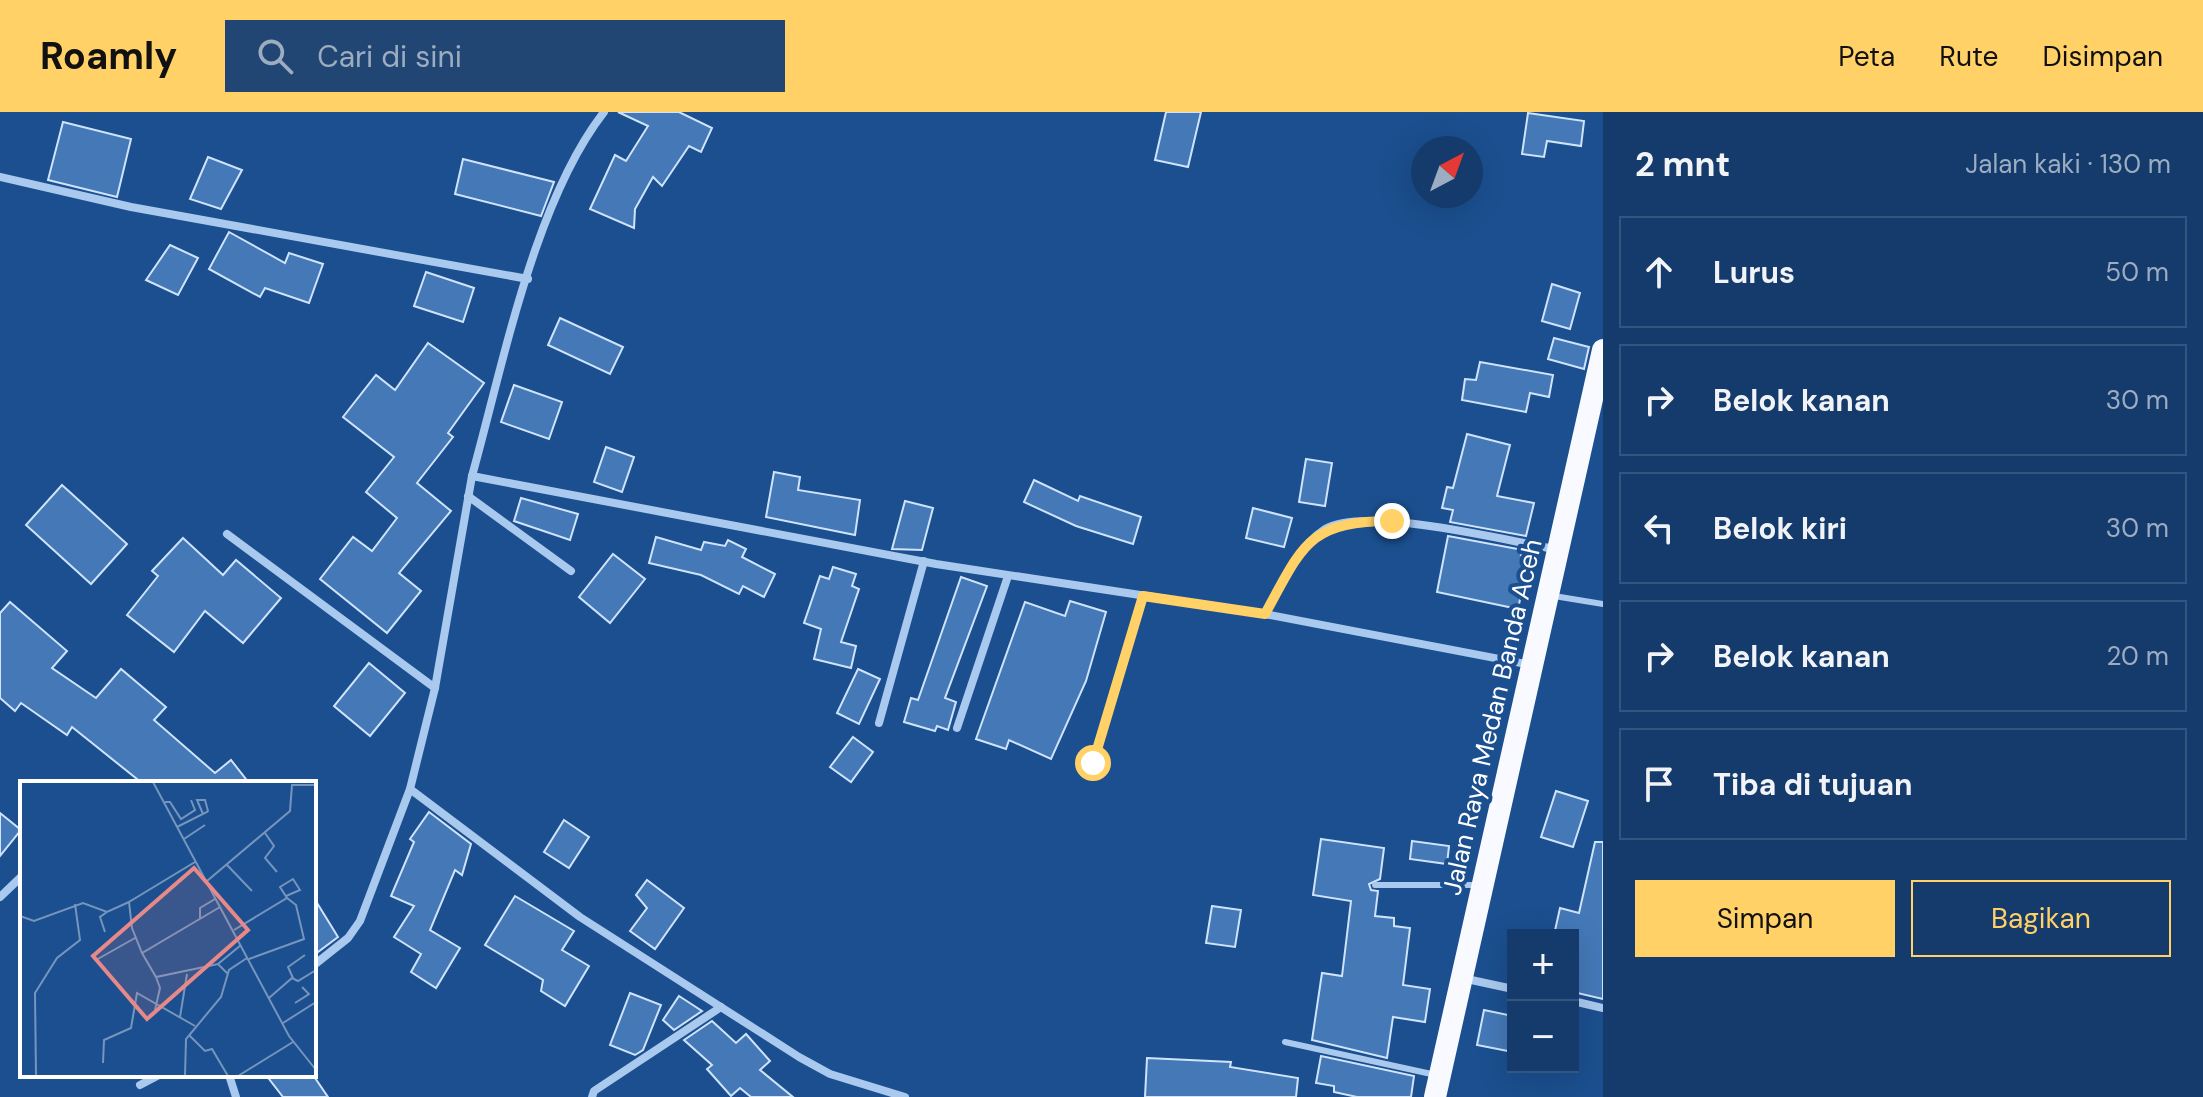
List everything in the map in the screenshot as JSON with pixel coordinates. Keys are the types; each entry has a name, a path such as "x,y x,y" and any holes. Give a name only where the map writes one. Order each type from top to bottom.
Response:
{"highway":[{"name":"Jalan Raya Medan Banda Aceh","path":"1437,1086 1603,350"}],"street":[{"path":"316,963 348,938 360,921 410,789 435,688 472,476 528,279 553,202 582,142 604,112"},
{"path":"0,177 131,207 528,279"},
{"path":"472,476 1008,576 1265,614 1531,665"},
{"path":"468,496 571,571"},
{"path":"1265,614 1311,541 1327,528 1340,523 1392,521 1560,549"},
{"path":"227,534 435,688"},
{"path":"879,723 924,561"},
{"path":"957,728 1008,576"},
{"path":"1093,763 1143,596"},
{"path":"410,789 580,917 819,1069 905,1097"},
{"path":"0,897 20,878"},
{"path":"1461,978 1507,988"},
{"path":"1579,1002 1603,1008"},
{"path":"592,1097 594,1091 721,1007"},
{"path":"140,1085 155,1077"},
{"path":"230,1077 236,1097"}],"lane":[{"path":"1550,595 1603,604"},
{"path":"1375,885 1482,885"},
{"path":"1285,1042 1437,1086"}],"building":[{"path":"618,112 679,112 712,128 701,152 689,146 662,186 653,177 635,209 634,228 590,209 615,155 626,161 648,126"},
{"path":"1166,112 1201,112 1188,167 1155,160"},
{"path":"1528,113 1584,121 1581,146 1547,141 1544,157 1522,154"},
{"path":"63,122 131,139 117,197 48,180"},
{"path":"208,157 242,170 221,209 190,199"},
{"path":"463,159 554,182 541,216 455,194"},
{"path":"229,232 285,263 289,253 323,264 309,303 265,288 260,297 209,269"},
{"path":"170,245 198,258 178,295 146,280"},
{"path":"426,272 474,288 463,322 414,306"},
{"path":"1552,284 1580,293 1570,329 1542,321"},
{"path":"560,318 623,347 610,374 548,345"},
{"path":"1554,338 1589,347 1584,369 1548,359"},
{"path":"428,343 484,383 448,433 453,437 417,483 451,511 399,573 421,591 387,633 320,579 353,537 372,551 397,518 366,492 394,457 343,417 376,375 395,390"},
{"path":"1480,362 1553,375 1549,397 1530,393 1526,412 1462,400 1465,379 1476,380"},
{"path":"514,385 562,402 549,439 501,422"},
{"path":"1467,434 1510,445 1497,496 1534,503 1526,536 1450,522 1453,510 1442,508 1447,487 1453,488"},
{"path":"606,447 634,457 622,492 594,482"},
{"path":"1306,459 1332,463 1325,506 1299,502"},
{"path":"774,472 800,477 798,490 860,500 855,535 766,517"},
{"path":"1034,480 1078,501 1080,496 1141,517 1133,544 1076,526 1024,502"},
{"path":"62,485 127,544 91,584 26,525"},
{"path":"521,498 578,514 570,540 514,521"},
{"path":"905,501 933,508 922,550 892,549"},
{"path":"1253,508 1292,518 1284,547 1246,538"},
{"path":"1448,536 1523,550 1521,555 1529,557 1518,609 1437,592"},
{"path":"656,537 701,550 704,542 725,546 728,540 746,549 742,557 775,574 764,597 743,586 739,594 701,575 649,563"},
{"path":"183,538 223,575 236,560 281,598 243,643 205,611 174,652 127,615 158,576 152,571"},
{"path":"613,554 645,579 610,623 579,597"},
{"path":"833,567 856,574 852,586 859,589 841,642 856,646 851,668 814,659 821,629 804,623 820,576 829,579"},
{"path":"961,577 987,586 945,698 956,702 948,730 937,726 935,731 904,722 911,698 918,700"},
{"path":"1070,601 1106,612 1086,681 1051,759 1009,740 1006,749 976,739 1025,602 1065,616"},
{"path":"10,602 67,651 52,668 96,698 121,669 166,707 154,720 215,773 231,760 247,781 140,781 72,727 67,735 21,703 15,711 0,698 0,613"},
{"path":"369,663 405,693 370,736 334,706"},
{"path":"858,669 880,679 859,724 837,713"},
{"path":"853,737 873,752 851,782 830,767"},
{"path":"1556,791 1588,801 1573,847 1541,837"},
{"path":"429,812 471,844 462,875 455,870 430,930 460,948 436,988 411,972 421,954 394,937 414,906 391,896 414,842 410,839"},
{"path":"0,813 20,831 0,856"},
{"path":"564,820 589,837 569,868 544,852"},
{"path":"1321,839 1384,848 1380,879 1369,884 1371,890 1378,891 1375,916 1394,918 1394,926 1410,928 1403,985 1430,989 1425,1022 1393,1017 1387,1058 1312,1040 1322,973 1342,976 1351,901 1313,895"},
{"path":"1412,841 1449,846 1447,864 1410,859"},
{"path":"1595,842 1603,842 1603,999 1579,993 1579,929 1555,929 1560,908 1579,913"},
{"path":"647,880 684,908 655,949 630,931 647,908 636,895"},
{"path":"515,896 574,931 562,950 589,966 565,1006 541,991 543,980 485,945"},
{"path":"316,901 338,937 316,954"},
{"path":"1212,906 1241,910 1235,947 1206,943"},
{"path":"630,993 661,1005 643,1050 635,1055 610,1045"},
{"path":"679,996 702,1011 674,1030 663,1020"},
{"path":"1484,1010 1507,1015 1507,1051 1477,1045"},
{"path":"712,1021 736,1043 746,1034 770,1061 760,1070 793,1097 751,1097 740,1088 731,1096 707,1069 712,1065 684,1040"},
{"path":"1321,1056 1414,1076 1411,1097 1357,1097 1334,1092 1334,1086 1316,1083"},
{"path":"1147,1058 1231,1062 1230,1067 1298,1078 1296,1097 1145,1097"},
{"path":"268,1077 314,1077 328,1097 283,1097"}],"route":[{"path":"1093,763 1143,596 1265,614 1298,559 1311,541 1327,528 1354,521 1392,521"}]}
